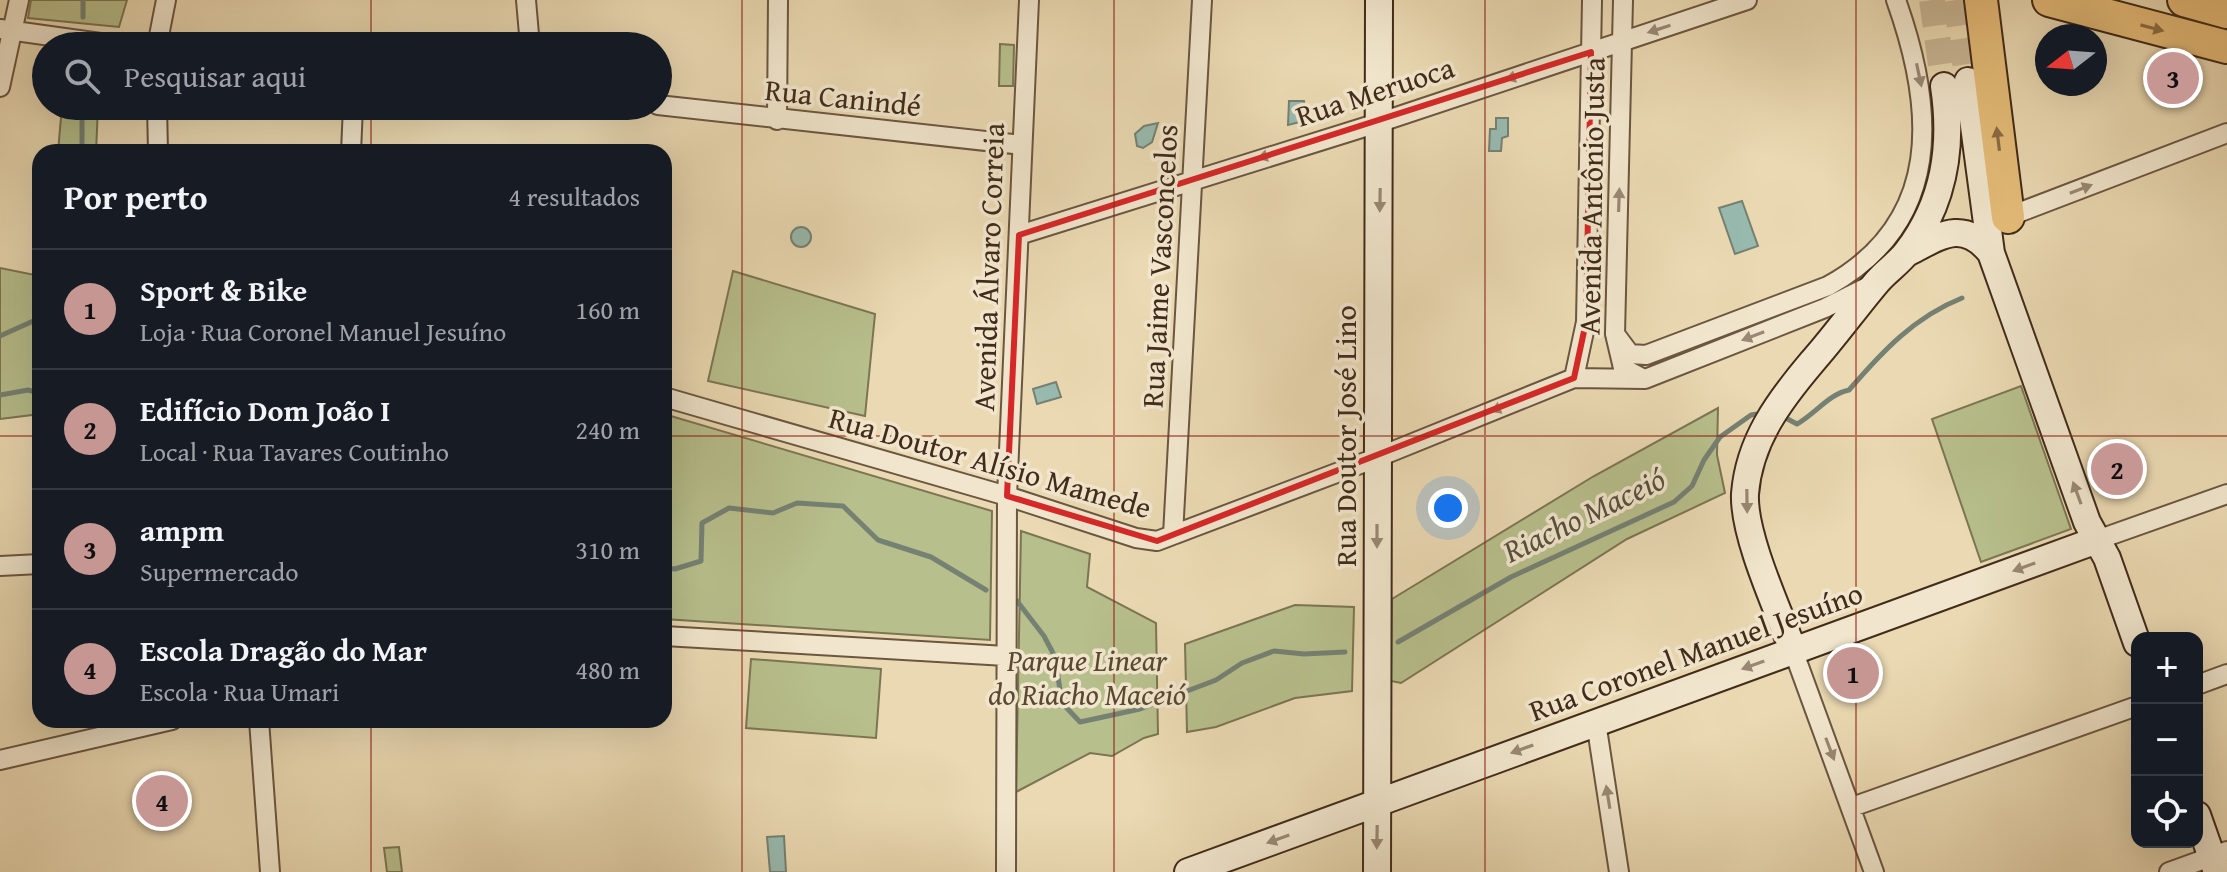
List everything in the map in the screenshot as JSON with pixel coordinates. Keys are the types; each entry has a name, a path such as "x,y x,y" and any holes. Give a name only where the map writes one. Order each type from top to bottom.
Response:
{"highway":[{"path":"1981,0 2008,217"},
{"path":"2049,0 2227,47"},
{"path":"2184,0 2227,12"}],"street":[{"path":"0,87 6,30 19,0"},
{"path":"160,32 166,0"},
{"path":"526,0 529,32"},
{"path":"777,120 778,0"},
{"name":"Avenida Álvaro Correia","path":"1006,872 1007,496 1029,0"},
{"name":"Rua Jaime Vasconcelos","path":"1173,535 1202,0"},
{"name":"Rua Doutor José Lino","path":"1377,872 1379,0"},
{"name":"Avenida Antônio Justa","path":"1574,378 1586,322 1592,0"},
{"name":"Avenida Antônio Justa","path":"1623,0 1615,334 1623,368 1645,379"},
{"name":"Rua Meruoca","path":"1019,235 1381,122 1747,0"},
{"path":"1874,872 1746,511 1750,465 1764,426 1873,269 1908,203 1925,144 1922,92 1909,37 1896,0"},
{"path":"6,30 32,34"},
{"path":"1906,254 1942,183 1956,83 1991,253 2087,522 2107,558 2133,632"},
{"name":"Rua Canindé","path":"672,107 1022,145"},
{"path":"157,120 158,144"},
{"path":"351,144 352,120"},
{"path":"1991,253 1993,227 2008,217 2227,133"},
{"path":"1615,334 1630,354 1646,355 1873,269 1956,232 1971,234 1991,253"},
{"name":"Rua Doutor Alísio Mamede","path":"672,399 1007,496 1136,538 1157,541 1376,458 1574,378 1645,379 1825,308 1873,269"},
{"name":"Rua Coronel Manuel Jesuíno","path":"1188,872 2227,494"},
{"path":"0,566 32,564"},
{"path":"672,636 1006,656"},
{"path":"2203,683 2227,674"},
{"path":"1852,807 2131,708"},
{"path":"1596,722 1619,872"},
{"path":"0,760 96,728"},
{"path":"260,728 270,872"},
{"path":"2169,872 2219,860 2203,827"}],"highlighted area":[{"path":"1591,52 1586,322 1574,378 1157,541 1007,496 1019,235"}],"green space":[{"path":"31,0 127,0 119,27 28,18"},
{"path":"1000,44 1014,45 1013,86 999,86"},
{"path":"61,120 97,120 96,144 59,144"},
{"path":"0,268 32,274 32,415 0,419"},
{"path":"733,271 875,314 865,416 708,381"},
{"path":"2021,386 2071,529 1981,562 1932,419"},
{"path":"1718,408 1717,455 1725,493 1627,539 1401,683 1391,681 1392,599 1594,476"},
{"name":"Parque Linear do Riacho Maceió","path":"672,416 992,511 990,640 672,620"},
{"name":"Parque Linear do Riacho Maceió","path":"1021,531 1090,554 1087,587 1156,623 1158,734 1144,738 1112,756 1090,753 1016,792"},
{"name":"Parque Linear do Riacho Maceió","path":"1295,605 1354,607 1352,691 1295,698 1216,727 1187,732 1185,644"},
{"path":"751,659 881,669 876,738 746,728"},
{"path":"399,847 402,872 387,872 384,848"}],"water":[{"path":"1289,101 1304,101 1305,111 1300,112 1300,122 1288,125"},
{"path":"1496,118 1508,118 1508,136 1502,138 1501,151 1489,151 1490,129 1496,129"},
{"path":"1158,123 1152,142 1143,148 1137,146 1135,134 1144,126"},
{"path":"1742,201 1758,246 1735,254 1719,208"},
{"path":"801,227 808,230 811,237 808,244 801,247 794,244 791,237 794,230"},
{"path":"1056,382 1061,397 1037,404 1033,389"},
{"path":"784,836 786,872 770,872 767,837"}],"waterway":[{"path":"83,0 83,17"},
{"path":"82,120 82,144"},
{"name":"Riacho Maceió","path":"1780,415 1797,424 1804,420 1835,396 1849,390 1914,325 1962,298"},
{"path":"0,336 32,322"},
{"name":"Riacho Maceió","path":"0,395 32,391"},
{"name":"Riacho Maceió","path":"1398,642 1511,577 1674,502 1692,486 1704,460 1720,437 1751,415 1763,413"},
{"name":"Riacho Maceió","path":"672,569 701,561 702,523 729,508 773,513 797,503 843,506 878,540 931,557 986,590"},
{"name":"Riacho Maceió","path":"1017,601 1044,636 1055,657 1062,703 1080,722 1140,709 1216,680 1242,663 1274,651 1304,654 1345,652"}],"tunnel":[{"path":"1932,0 1944,86"},
{"path":"1956,0 1968,81"}],"place":[{"name":"ampm","path":"2173,78"},
{"name":"Edifício Dom João I","path":"2117,469"},
{"name":"Sport & Bike","path":"1853,673"},
{"name":"Escola Dragão do Mar","path":"162,801"}]}
